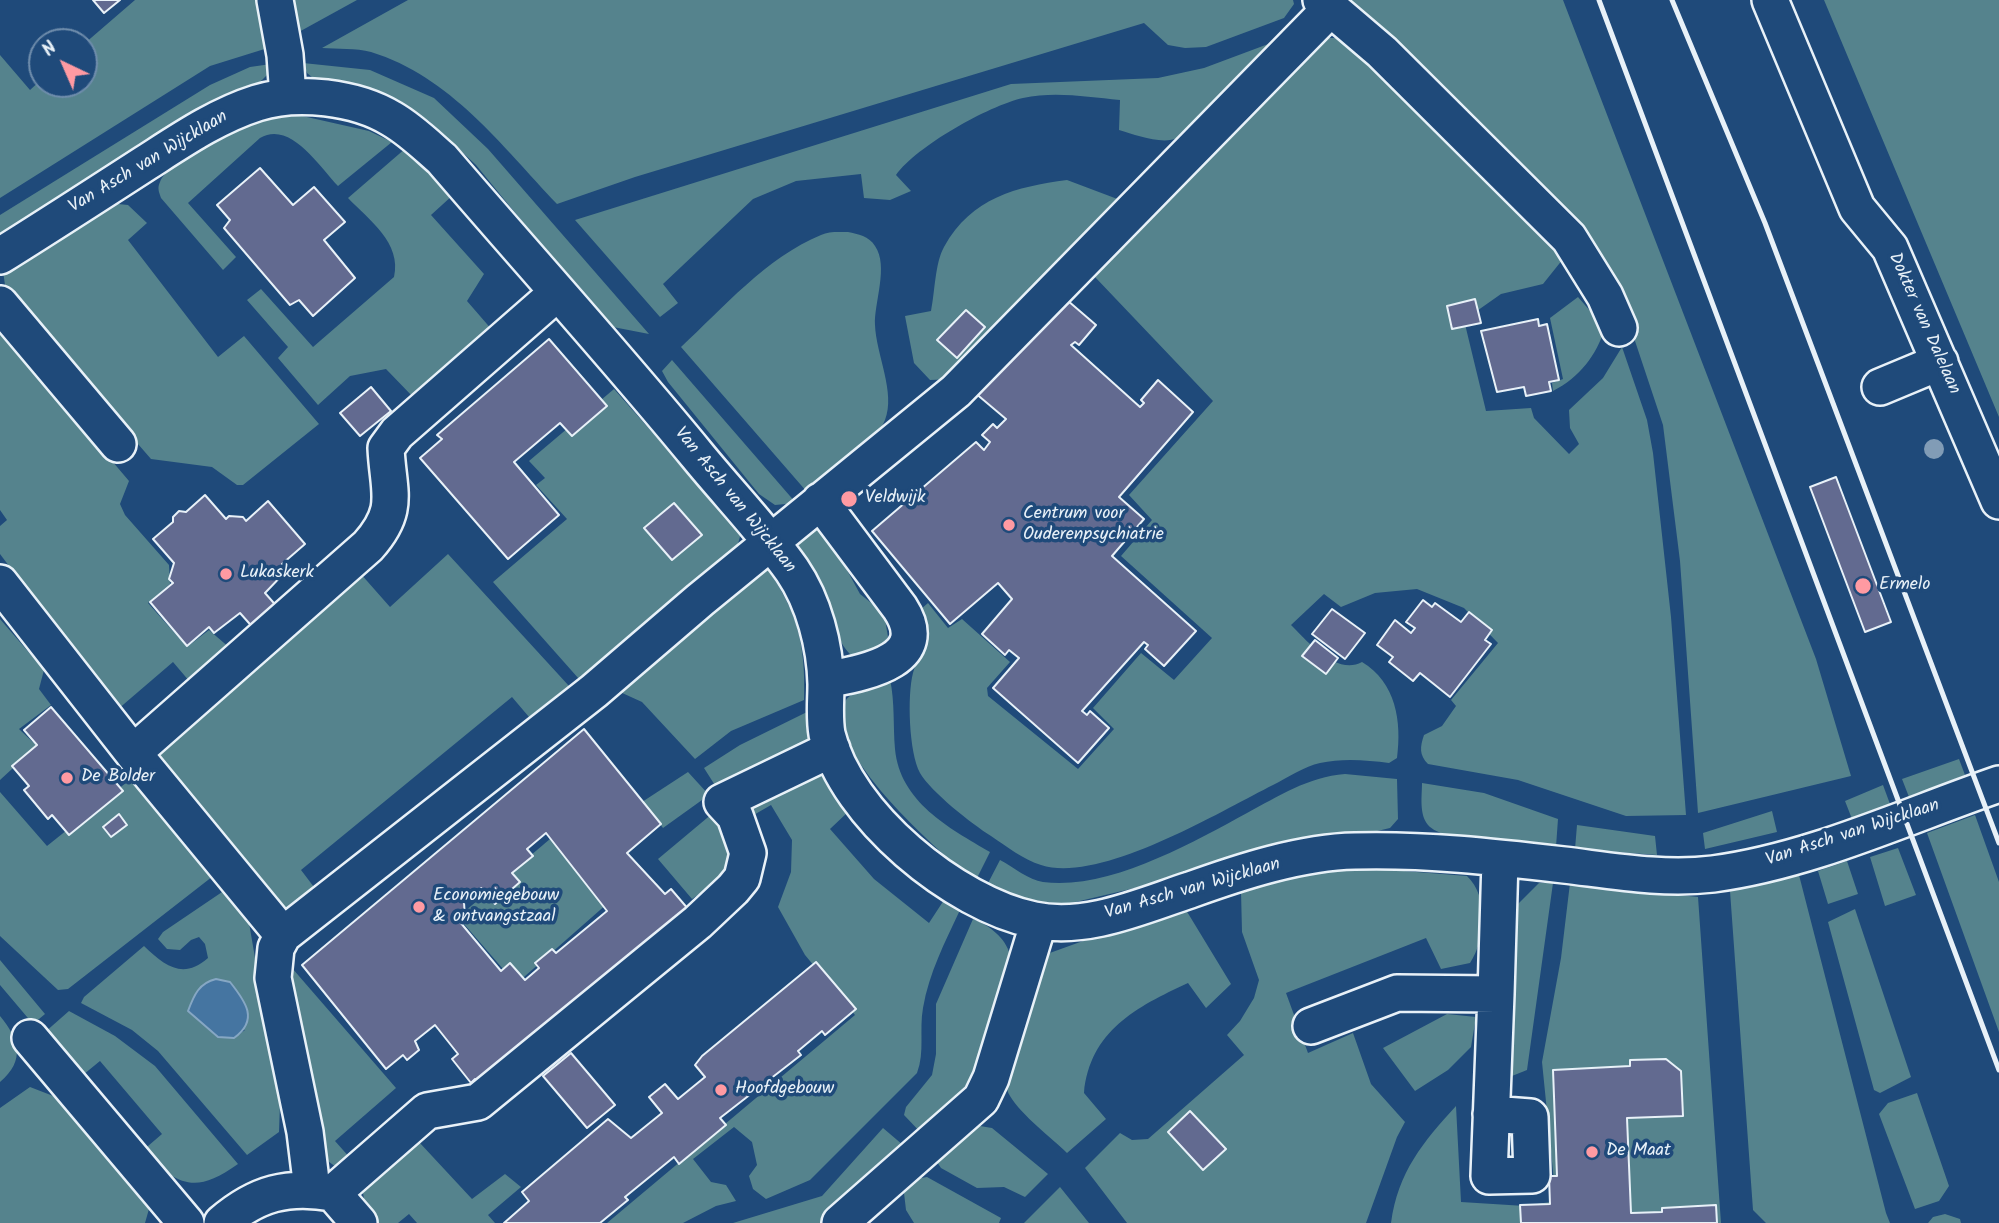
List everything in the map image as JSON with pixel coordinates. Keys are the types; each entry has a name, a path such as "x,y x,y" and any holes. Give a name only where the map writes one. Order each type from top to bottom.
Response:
{"street":[{"path":"275,0 285,55 288,97"},
{"name":"Dokter van Dalelaan","path":"1770,0 1857,208 1890,248 1999,501"},
{"path":"359,1223 323,1191 305,1132 274,978 276,948 283,935 594,691 956,391 1325,5 1382,52 1569,238 1605,296 1619,328"},
{"name":"Van Asch van Wijcklaan","path":"0,257 210,122 258,102 288,97 356,105 389,117 414,134 442,159 630,374 801,584 813,610 826,680 826,728 832,749 851,784 879,820 911,854 945,883 1002,911 1038,921 1080,921 1119,914 1206,884 1292,861 1346,851 1411,850 1642,875 1713,874 1798,855 1999,784"},
{"path":"132,752 368,546 384,526 393,503 386,448 397,433 557,293"},
{"path":"0,304 118,444"},
{"path":"1880,387 1940,362"},
{"path":"820,501 900,608 906,618 908,631 907,644 901,654 885,666 826,680"},
{"path":"0,583 132,752 283,935"},
{"path":"222,1223 249,1203 272,1194 288,1189 323,1191 427,1111 478,1102 698,922 738,883 748,865 745,841 735,816 722,802 832,749"},
{"path":"1491,1114 1500,860"},
{"path":"840,1223 981,1099 991,1078 1038,921"},
{"path":"1311,1026 1397,993 1496,994"},
{"path":"30,1038 187,1223"}],"green space":[{"path":"135,0 261,0 271,47 210,66 0,198 0,55 28,88 28,98 98,98 98,32"},
{"path":"290,0 357,0 297,33"},
{"path":"408,0 1293,0 1294,4 1284,18 1206,47 1185,48 1168,45 1144,23 635,177 557,204 473,115 426,78 371,52 322,48"},
{"path":"1342,0 1563,0 1816,659 1851,776 1698,813 1680,561 1663,425 1633,335"},
{"path":"1824,0 1999,0 1999,417"},
{"path":"1287,37 1220,107 1178,138 1156,140 1119,130 1120,100 1072,95 1035,96 991,109 936,140 896,175 911,191 890,200 864,198 861,174 796,181 753,199 663,284 678,303 660,317 575,220 1011,84 1158,78 1204,68"},
{"path":"1328,38 1344,38 1562,243 1563,259 1543,284 1501,294 1464,320 1486,411 1531,408 1534,418 1569,454 1579,444 1570,428 1569,410 1603,378 1622,347 1647,420 1653,453 1671,617 1686,815 1626,816 1518,780 1428,764 1421,751 1424,735 1442,726 1456,706 1451,700 1498,643 1464,608 1417,589 1375,593 1341,607 1324,594 1291,625 1314,648 1333,661 1343,665 1362,662 1383,680 1397,717 1397,758 1389,763 1346,760 1314,765 1191,827 1126,855 1095,864 1066,868 1041,865 1028,860 973,824 942,798 920,773 913,752 910,709 913,673 927,635 925,619 920,610 928,603 948,628 962,619 1010,662 987,688 988,696 1078,769 1114,729 1093,708 1141,653 1174,680 1212,638 1121,556 1152,520 1129,495 1213,401 1095,277 1308,50"},
{"path":"303,63 370,70 434,98 488,149 649,334 613,327 571,281 476,165 429,121 397,102 373,92 318,82 307,73"},
{"path":"271,64 268,74 255,87 0,239 0,215 210,85 250,67"},
{"path":"298,115 369,131 392,142 338,186 313,157 293,140 271,134 260,138 188,203 236,257 223,270 161,198 158,188 160,182 178,162 227,132 271,116"},
{"path":"406,148 453,195 431,215 484,274 467,301 493,331 414,398 386,369 350,376 318,405 278,358 288,347 247,300 261,289 313,347 394,277 393,253 388,243 374,224 348,198"},
{"path":"1067,180 1128,203 952,379 930,380 914,363 905,316 931,311 939,261 955,230 968,216 997,197 1030,186"},
{"path":"128,205 147,223 128,240 218,357 244,336 319,424 243,485 237,485 212,467 151,459 6,292 3,271 108,207"},
{"path":"848,232 870,240 879,254 881,274 875,325 887,386 888,409 885,420 871,442 807,492 681,347 782,256 824,234"},
{"path":"1578,297 1605,328 1586,365 1553,391 1552,383 1563,379 1550,318"},
{"path":"0,329 129,481 120,504 125,515 169,565 170,584 148,603 187,647 209,630 231,649 190,682 173,662 117,710 0,554 0,526 7,520 0,510"},
{"path":"672,360 796,503 775,505 759,494 668,382 662,371"},
{"path":"614,389 741,533 734,558 579,679 493,582 567,519 536,485 545,478 529,461"},
{"path":"815,520 834,546 860,594 884,613 888,637 876,656 853,657 844,646 820,583 793,538"},
{"path":"448,554 569,686 529,717 512,697 301,870 317,891 286,917 150,759 360,573 390,607"},
{"path":"764,564 792,612 797,628 803,661 804,700 731,731 695,759 642,702 620,692"},
{"path":"0,619 44,670 39,689 51,705 19,729 37,746 0,780"},
{"path":"890,679 899,768 916,799 929,811 943,823 990,852 975,882 888,798 865,771 849,744 842,720 846,700 849,696"},
{"path":"807,712 813,737 800,750 718,790 704,768 740,745"},
{"path":"1959,759 1965,775 1909,797 1902,779"},
{"path":"814,770 829,779 849,811 830,829 874,879 929,923 944,900 960,910 929,982 922,1016 921,1057 917,1073 810,1180 766,1199 753,1189 749,1176 757,1165 752,1142 734,1127 693,1159 711,1182 726,1185 736,1201 716,1206 683,1223 607,1223 855,1015 805,955 778,907 791,872 792,840 771,805 745,820 732,803"},
{"path":"688,772 709,795 663,828 642,802"},
{"path":"1345,774 1397,779 1398,819 1390,828 1050,908 986,887 1000,860 1043,882 1068,883 1121,872 1201,838 1294,788"},
{"path":"132,778 217,873 68,989 58,990 0,936 0,792 47,846"},
{"path":"1422,783 1484,793 1558,819 1556,847 1468,840 1437,831 1428,825 1423,816"},
{"path":"1883,785 1890,804 1852,819 1845,801"},
{"path":"1772,811 1777,832 1705,849 1703,833"},
{"path":"713,813 729,833 735,859 713,884 692,899 658,859"},
{"path":"1975,815 1999,882 1999,1032 1927,833"},
{"path":"1577,825 1655,836 1657,855 1575,849"},
{"path":"550,839 608,903 516,984 458,917"},
{"path":"1898,848 1916,895 1885,906 1870,857"},
{"path":"1847,861 1858,894 1828,904 1818,871"},
{"path":"1328,865 1467,876 1479,895 1482,906 1482,930 1470,963 1441,969 1426,938 1286,993 1308,1053 1353,1033 1371,1084 1405,1122 1366,1223 1127,1223 1085,1168 1120,1133 1132,1140 1148,1139 1244,1055 1227,1035 1240,1021 1254,998 1259,980 1242,932 1241,891"},
{"path":"1799,875 1890,1223 1766,1223 1753,1210 1730,891"},
{"path":"1539,883 1553,883 1527,1070 1512,1076 1503,1070 1515,907"},
{"path":"1570,883 1698,897 1721,1223 1391,1223 1399,1188 1406,1173 1423,1145 1456,1106 1461,1202 1525,1206 1556,1201 1542,1062 1561,958"},
{"path":"228,888 247,911 280,1104 279,1132 247,1155 158,1051 132,1030 81,1003 84,997 144,946 174,968 190,968 208,958 205,944 199,937 180,950 167,949 158,939 163,932","holes":["188,1011 245,1030 234,1038 218,1036"]},
{"path":"1177,907 1186,910 1231,984 1206,1008 1188,983 1134,1012 1106,1037 1095,1053 1084,1093 1106,1119 1067,1153 1021,1111 1010,1096 1006,1083 1011,1046 1047,954"},
{"path":"1855,909 1911,1077 1880,1093 1874,1090 1828,922"},
{"path":"973,919 996,933 1005,943 1010,955 1007,984 987,1045 965,1093 951,1110 923,1135 904,1115 906,1107 932,1075 936,1054 936,1004"},
{"path":"0,960 45,1014 33,1024 0,985"},
{"path":"292,968 396,1088 335,1141 351,1159 347,1165 336,1167 325,1159 298,1038"},
{"path":"69,1011 115,1036 155,1066 238,1164 209,1180 187,1182 166,1172 141,1152 162,1134 100,1061 78,1079 44,1033"},
{"path":"1447,1014 1476,1017 1471,1047 1448,1070 1415,1091 1383,1048"},
{"path":"0,1016 12,1033 17,1049 14,1066 0,1082"},
{"path":"30,1087 61,1099 149,1209 145,1223 0,1223 0,1108"},
{"path":"1917,1093 1949,1186 1939,1201 1915,1209 1879,1114 1888,1103"},
{"path":"980,1126 992,1128 1048,1174 1025,1197 1004,1187 977,1188 941,1168 937,1162"},
{"path":"883,1128 910,1151 824,1223 733,1223 822,1196"},
{"path":"419,1142 472,1199 505,1174 521,1187 488,1215 495,1223 417,1223 409,1214 398,1223 379,1223 365,1205 363,1193 393,1159"},
{"path":"927,1177 1001,1218 999,1223 914,1223 906,1210 904,1193 916,1179"},
{"path":"1060,1187 1089,1223 1024,1223"},
{"path":"1945,1214 1960,1219 1961,1223 1928,1223 1933,1217"}],"water":[{"path":"216,979 230,982 245,1004 248,1018 242,1031 234,1038 218,1037 188,1011 198,990 205,983"}],"building":[{"path":"93,0 120,0 104,13"},
{"path":"260,168 293,205 314,187 345,222 324,240 355,278 313,316 299,300 290,305 224,228 230,220 217,205"},
{"name":"Centrum voor Ouderenpsychiatrie","path":"1060,294 1096,325 1079,345 1075,342 1071,345 1140,407 1144,403 1141,400 1158,380 1193,412 1119,497 1144,519 1112,556 1196,631 1164,666 1145,649 1148,645 1144,642 1082,711 1087,715 1090,711 1109,728 1078,763 993,688 1019,658 1009,650 1005,655 982,634 1012,599 998,583 950,624 872,531 976,442 984,450 990,442 982,435 993,424 997,428 1006,419 974,392"},
{"path":"1475,299 1481,323 1452,329 1447,306"},
{"path":"966,310 985,327 957,358 937,340"},
{"path":"1538,319 1539,326 1547,324 1559,380 1549,382 1551,391 1526,396 1524,387 1497,392 1481,331"},
{"path":"549,339 607,406 572,436 560,423 514,462 559,515 508,559 420,458 442,439 437,435"},
{"path":"371,387 391,411 360,436 340,413"},
{"path":"1836,477 1891,622 1865,632 1810,487"},
{"name":"Lukaskerk","path":"205,495 226,519 229,516 243,517 246,521 268,501 305,544 282,564 288,569 265,593 280,610 256,631 240,613 214,633 209,627 187,646 150,602 173,583 169,579 174,563 153,539 173,522 173,517 179,511 186,512"},
{"path":"674,503 702,535 672,560 644,528"},
{"path":"1423,600 1432,607 1435,603 1461,622 1469,612 1492,630 1485,640 1491,644 1450,697 1420,673 1413,681 1389,662 1393,657 1377,645 1395,620 1411,633 1415,628 1406,622"},
{"path":"1332,609 1365,633 1345,659 1312,634"},
{"path":"1315,640 1338,658 1326,674 1302,656"},
{"name":"De Bolder","path":"51,707 123,791 69,835 52,815 48,819 24,790 29,786 12,766 37,745 24,730"},
{"name":"Economiegebouw & ontvangstzaal","path":"584,729 661,824 627,853 665,894 671,889 689,910 481,1086 475,1079 471,1083 452,1059 458,1054 435,1025 415,1041 419,1050 407,1060 403,1055 386,1069 302,965","holes":["546,833 607,911 556,953 552,949 535,963 539,968 525,980 510,963 501,971 460,922 465,919 464,902 481,888 495,904 520,882 512,873 533,856 527,849"]},
{"path":"119,814 127,825 111,837 103,827"},
{"name":"Hoofdgebouw","path":"816,962 856,1009 825,1035 822,1031 798,1051 801,1055 720,1118 726,1125 679,1164 674,1157 625,1197 628,1200 600,1223 504,1223 529,1201 522,1192 608,1119 631,1138 662,1113 649,1097 665,1084 678,1099 705,1077 695,1065 702,1056"},
{"path":"571,1053 615,1105 587,1128 543,1076"},
{"name":"De Maat","path":"1666,1059 1681,1071 1683,1116 1627,1118 1631,1213 1716,1205 1717,1223 1521,1223 1520,1205 1550,1204 1549,1176 1557,1176 1553,1070 1630,1066 1630,1060"},
{"path":"1190,1111 1226,1149 1203,1170 1168,1132"}],"railway":[{"path":"1599,0 1999,1070"},
{"path":"1672,0 1765,223 1999,843"}],"place":[{"name":"Veldwijk","path":"849,499"},
{"name":"Centrum voor Ouderenpsychiatrie","path":"1009,525"},
{"name":"Lukaskerk","path":"226,574"},
{"name":"Ermelo","path":"1863,586"},
{"name":"De Bolder","path":"67,778"},
{"name":"Economiegebouw & ontvangstzaal","path":"419,907"},
{"name":"Hoofdgebouw","path":"721,1090"},
{"name":"De Maat","path":"1592,1152"}]}
